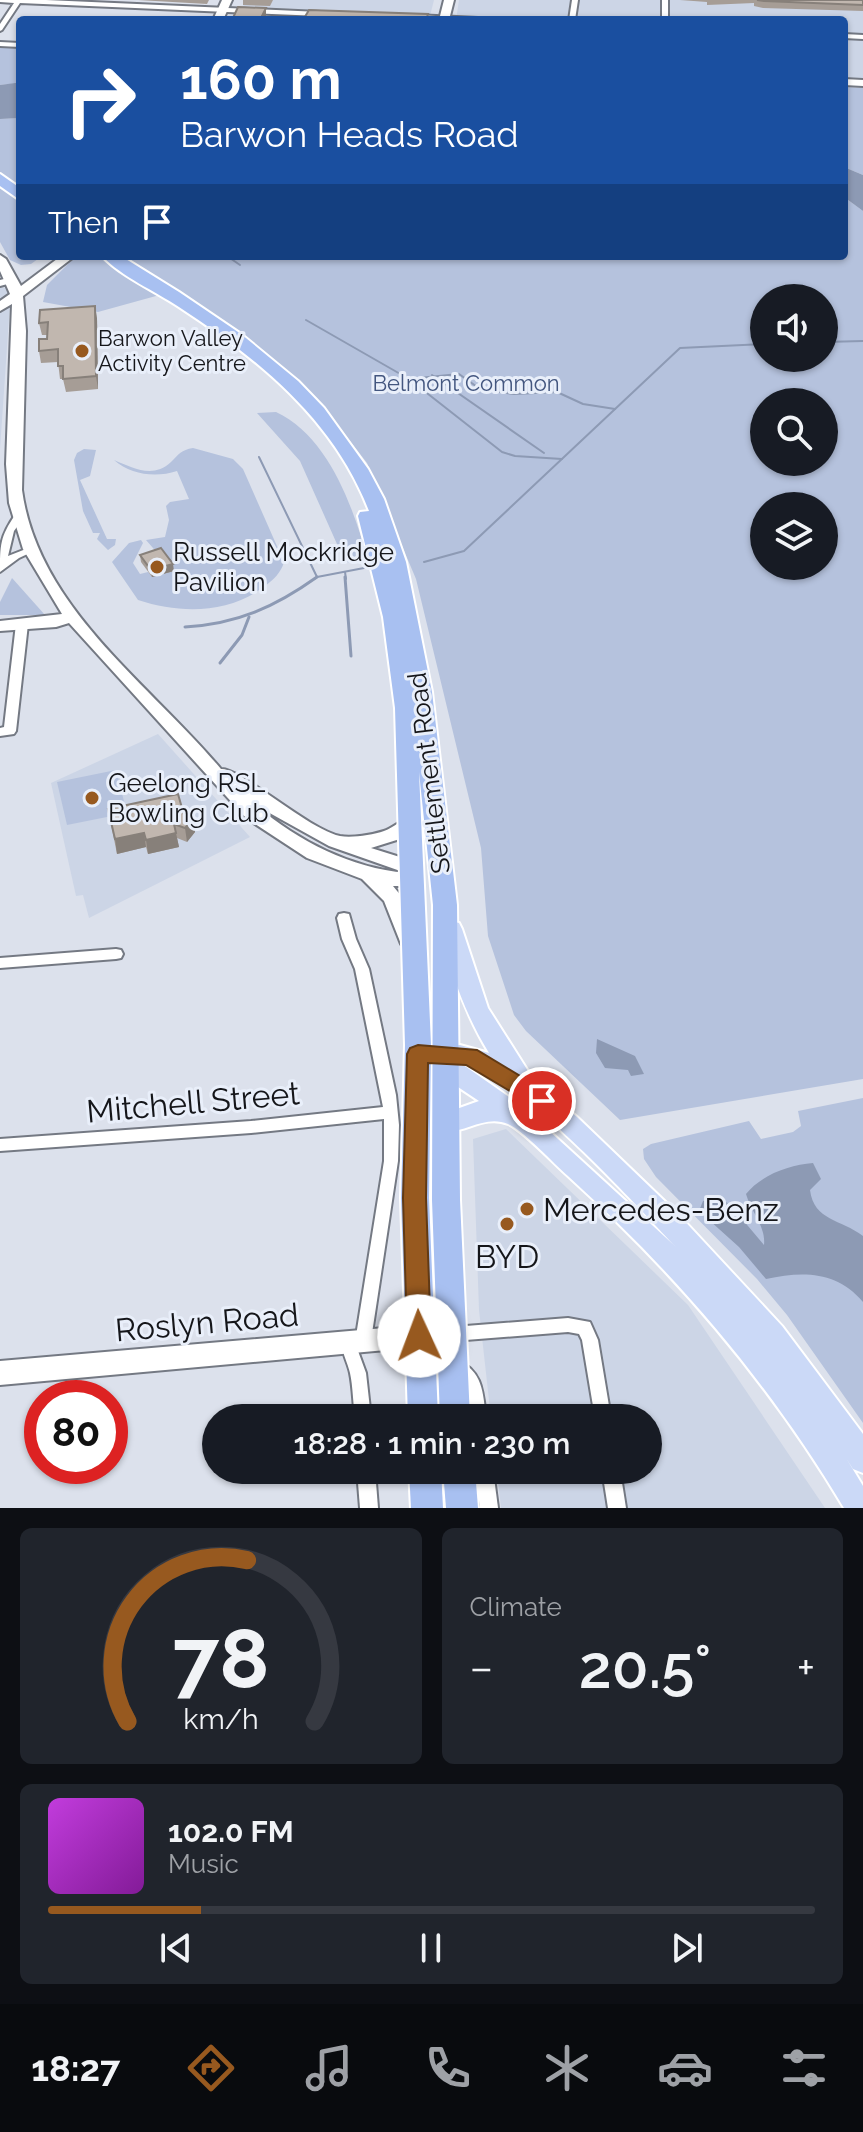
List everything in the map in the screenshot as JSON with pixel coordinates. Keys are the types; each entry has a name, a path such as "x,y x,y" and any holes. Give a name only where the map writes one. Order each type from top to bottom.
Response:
{"highway":[{"path":"0,178 16,192"},
{"path":"0,192 16,205"},
{"name":"Settlement Road","path":"100,260 234,336 289,380 344,445 381,514 396,557 428,738 445,905 450,1348 454,1404"},
{"name":"Settlement Road","path":"115,260 224,340 277,384 316,428 348,476 368,518 393,617 406,708 418,1054 415,1198 422,1404"},
{"path":"412,874 441,878"},
{"path":"418,1054 445,1060"},
{"path":"419,1336 450,1348"},
{"path":"426,1484 427,1508"},
{"path":"460,1484 462,1508"}],"main road":[{"path":"445,905 464,980 479,1019 507,1062 670,1221 752,1308 863,1459"},
{"path":"445,1060 470,1056 552,1109"},
{"path":"445,1060 518,1115 695,1281 745,1337 797,1406 860,1508"},
{"path":"446,1123 484,1110 518,1115"},
{"path":"593,1147 598,1188"}],"street":[{"path":"0,0 227,10 272,16 336,15"},
{"path":"0,29 19,0"},
{"path":"272,16 279,0"},
{"path":"0,297 15,280 57,260"},
{"path":"0,307 15,280 58,260"},
{"path":"20,330 33,295 60,260"},
{"path":"2,262 15,280 20,330 13,463 19,517 31,550 71,616 198,753 232,795 270,818 307,848 365,871 382,884 398,906 414,961"},
{"path":"0,316 12,320 20,330"},
{"path":"0,568 9,531 19,517"},
{"path":"0,568 15,556 31,550"},
{"path":"0,732 10,731 7,625 56,622 71,616"},
{"path":"270,818 412,874"},
{"path":"331,841 384,839 398,834 411,824"},
{"path":"365,871 412,874"},
{"path":"344,918 362,969 391,1112 391,1161 356,1340 350,1351 358,1373 361,1404"},
{"path":"0,963 116,954"},
{"name":"Mitchell Street","path":"0,1145 251,1127 391,1112"},
{"path":"476,1404 474,1385 450,1348 568,1325 584,1327 590,1340 601,1404"},
{"name":"Roslyn Road","path":"0,1373 419,1336"},
{"path":"367,1484 369,1508"},
{"path":"486,1484 489,1508"},
{"path":"613,1484 617,1508"}],"shaded area":[{"path":"246,0 434,0 430,16 242,9"},
{"path":"459,0 863,0 863,79 848,78 848,16 457,16"},
{"path":"16,83 16,118 0,119 0,85"},
{"path":"848,169 863,175 863,211 848,200"},
{"path":"0,287 11,289 0,449"},
{"path":"158,734 250,837 89,918 83,895 76,896 51,783"},
{"path":"597,1039 635,1056 644,1074 631,1076 628,1070 605,1068 596,1053"},
{"path":"506,1129 688,1305 825,1508 501,1508 498,1484 662,1484 662,1404 489,1404 479,1310 473,1139"},
{"path":"813,1163 821,1179 810,1190 817,1208 863,1236 863,1302 842,1284 819,1276 793,1275 766,1279 739,1247 699,1211 703,1201 719,1196 764,1245 763,1232 746,1194 759,1181 776,1172"}],"green space":[{"path":"0,45 16,47 16,83 0,85"},
{"path":"848,87 863,88 863,175 848,169"},
{"path":"16,118 16,260 36,260 31,264 21,265 10,260 0,242 0,119"},
{"name":"Belmont Common","path":"848,200 863,211 863,1079 620,1120 526,1031 514,1015 488,936 481,848 416,579 367,463 317,398 264,351 174,291 98,312 43,302 47,285 72,260 848,260"},
{"path":"276,412 295,423 324,456 346,496 368,560 345,562 300,461 257,413"},
{"path":"193,448 233,459 243,469 284,562 276,576 265,586 236,602 204,609 154,605 138,600 112,562 129,543 141,540 143,543 133,563 140,574 148,572 152,576 173,571 146,540 165,537 169,520 166,506 170,502 189,499 177,471 144,474 114,460 143,470 157,470 183,451"},
{"path":"84,449 96,450 90,476 80,480 107,539 116,539 115,545 108,550 97,539 100,533 93,533 83,511 74,460 77,453"},
{"path":"12,578 45,615 0,615 0,602"},
{"name":"Geelong RSL Bowling Club","path":"116,770 127,813 67,825 57,782"},
{"path":"863,1098 863,1423 787,1315 757,1279 656,1177 644,1159 643,1149 651,1144 749,1121 761,1139 793,1132 801,1126 798,1111"}],"building":[{"path":"757,0 863,0 863,5 764,1"},
{"path":"238,7 266,8 262,16 234,16"},
{"path":"309,10 428,14 427,16 305,16"},
{"name":"Barwon Valley Activity Centre","path":"95,306 96,376 63,379 63,366 58,366 58,349 39,351 39,339 47,339 48,322 39,323 40,310"},
{"path":"161,548 173,564 151,570 140,555"},
{"path":"178,794 184,815 194,818 185,828 174,824 176,833 146,840 144,833 115,839 108,809"}],"waterway":[{"path":"233,260 240,265"},
{"path":"306,320 409,379"},
{"path":"838,342 863,341"},
{"path":"562,459 680,348 750,345"},
{"path":"434,376 459,374 480,389 514,394 557,392 583,404 615,409"},
{"path":"409,379 434,376"},
{"path":"434,376 544,453"},
{"path":"409,379 502,452 515,456 562,459"},
{"path":"259,457 317,577"},
{"path":"424,562 464,551 562,459"},
{"path":"317,577 364,568"},
{"path":"345,572 346,579"},
{"path":"185,627 222,622 255,612 317,577"},
{"path":"345,577 351,656"},
{"path":"220,663 242,635 249,617"}],"place":[{"name":"Barwon Valley Activity Centre","path":"82,351"},
{"name":"Russell Mockridge Pavilion","path":"157,567"},
{"name":"Geelong RSL Bowling Club","path":"92,798"},
{"name":"Mercedes-Benz","path":"527,1209"},
{"name":"BYD","path":"507,1224"}],"route":[{"path":"419,1336 415,1248 418,1054 470,1056 507,1076 542,1101"}]}
